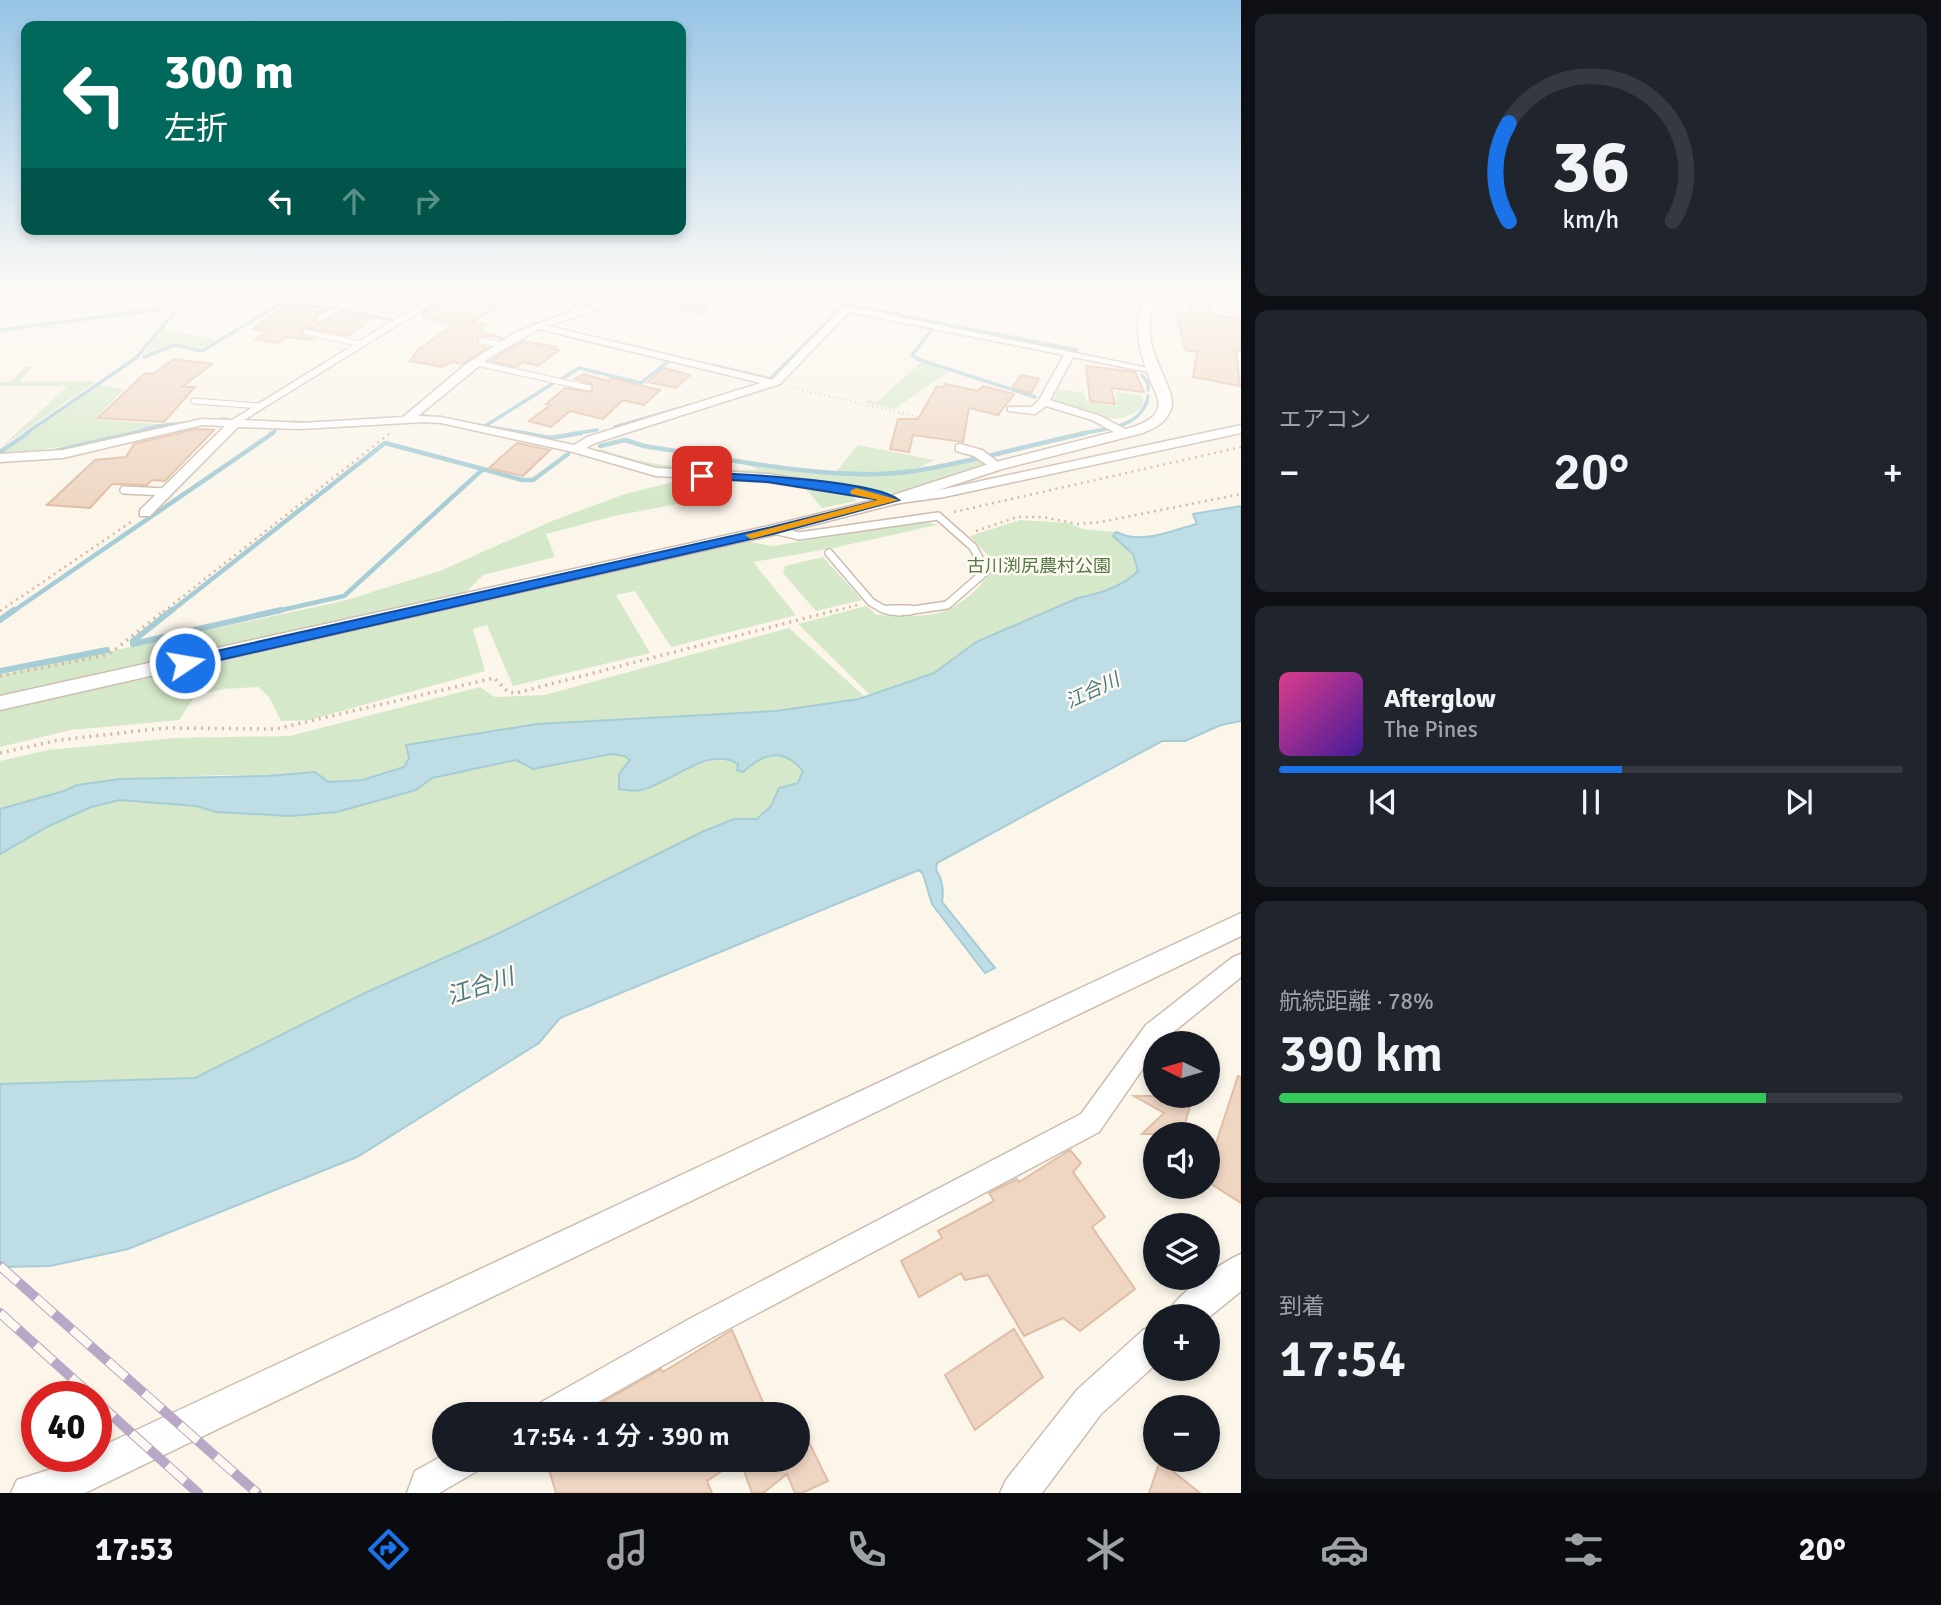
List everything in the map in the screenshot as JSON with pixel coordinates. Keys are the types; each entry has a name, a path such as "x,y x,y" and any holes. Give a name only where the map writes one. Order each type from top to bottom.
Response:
{"street":[{"path":"145,513 234,423 328,364"},
{"path":"407,419 476,364"},
{"path":"692,364 768,382"},
{"path":"576,449 591,440 768,382 788,364"},
{"path":"1012,409 1035,411 1044,402 1064,364"},
{"path":"1123,364 1153,370"},
{"path":"0,458 44,457 115,444 188,425 234,423 301,426 407,419 440,420 576,449 656,472 768,478 872,494 893,500 988,459 1117,429 1155,423 1165,408 1165,399 1150,364"},
{"path":"1044,402 1117,429"},
{"path":"0,703 773,530 893,500 944,493 1241,429"},
{"path":"960,448 988,459"},
{"path":"30,1493 61,1485 1241,924"},
{"path":"570,1402 704,1327 1090,1123 1154,1033 1241,964"},
{"path":"1198,1304 1241,1270"},
{"path":"1020,1493 1089,1402 1143,1353"},
{"path":"422,1493 426,1482 444,1472"}],"lane":[{"path":"480,364 589,388"},
{"path":"194,401 258,406"},
{"path":"124,490 165,492"},
{"path":"773,530 799,536 939,516 964,535 984,563 986,571 947,605 899,612 883,609 871,602 829,553"}],"path":[{"path":"768,382 919,417"},
{"path":"0,676 112,652 407,419"},
{"path":"939,516 1241,447"},
{"path":"964,535 1017,517 1044,517 1077,524 1101,522 1241,494"},
{"path":"0,611 145,513"},
{"path":"0,753 59,740 165,728 276,729 494,678 508,692 526,692 871,602"}],"green space":[{"path":"919,364 949,372 894,409 865,402 877,402"},
{"path":"26,367 32,367 19,382 96,381 0,448 68,386 0,386 0,382 10,382"},
{"path":"100,385 124,389 95,419 157,424 80,443 1,453"},
{"path":"1059,389 1084,393 1087,402 1117,406 1116,392 1143,396 1142,408 1121,418 1100,418 1057,403 1054,399"},
{"path":"858,445 934,460 908,473 980,458 989,463 894,493 772,476 654,469 597,451 602,449 641,461 679,467 759,470 748,465 835,473"},
{"path":"685,479 700,479 709,498 614,516 546,534 555,557 483,575 466,592 0,697 0,675 343,601 440,571 552,521 625,494"},
{"path":"806,489 852,493 856,501 822,508"},
{"name":"古川渕尻農村公園","path":"1020,520 1068,523 1083,529 1116,532 1113,536 1133,554 1138,571 1110,589 1078,598 976,642 934,673 870,695 798,624 866,606 877,615 924,615 948,610 965,600 980,586 994,562 970,536"},
{"path":"924,521 937,525 753,562 796,615 671,647 635,591 616,595 650,653 513,686 487,625 473,629 485,671 309,720 281,721 269,697 258,687 223,689 195,696 179,720 71,730 0,747 0,711 749,542 773,546"},
{"path":"823,557 862,600 816,611 783,573 785,566"},
{"path":"789,628 865,697 776,711 537,724 406,745 409,758 404,767 351,782 320,778 222,775 120,779 77,785 0,809 0,761 48,750 175,738 290,736 480,687 495,697 545,695"},
{"path":"611,754 625,756 630,760 619,774 620,789 714,760 734,761 738,767 773,755 788,758 803,771 798,783 779,788 772,806 757,819 734,819 493,936 367,992 195,1078 0,1084 0,854 49,826 91,807 120,800 196,806 216,812 290,816 337,812 416,790 432,778 516,760 533,769"}],"water":[{"name":"江合川","path":"1241,506 1241,721 1221,725 1185,741 1162,741 937,863 936,870 942,885 942,902 995,968 985,973 932,904 923,874 919,870 560,1018 539,1043 357,1157 128,1249 50,1266 0,1267 0,1084 195,1078 367,992 493,936 702,832 734,819 757,819 771,806 779,788 798,783 803,771 796,763 781,756 773,755 758,760 743,772 737,770 738,764 726,759 714,759 701,762 639,791 630,791 619,789 619,774 630,760 625,756 611,754 533,769 516,760 432,778 416,790 337,812 290,816 216,812 196,806 120,800 91,807 49,826 0,854 0,809 77,785 120,779 268,776 315,772 328,782 363,780 404,767 409,758 406,745 537,724 776,711 859,699 934,673 976,642 1125,581 1138,571 1133,554 1113,536 1116,532 1136,537 1156,536 1197,524 1193,514"}],"building":[{"path":"167,364 212,364 182,387 195,387 164,422 98,418 145,373 153,374"},
{"path":"424,364 449,364 442,367"},
{"path":"502,364 521,364 517,367"},
{"path":"1195,364 1238,364 1240,386 1193,377"},
{"path":"1086,366 1135,372 1144,392 1111,388 1115,404 1090,401"},
{"path":"664,368 690,375 676,388 648,382"},
{"path":"584,374 660,390 644,405 623,400 603,419 570,411 551,427 529,421 550,405 546,404 565,388 592,392 592,384 575,379"},
{"path":"1021,375 1039,379 1031,393 1012,388"},
{"path":"945,384 978,391 983,386 1014,394 998,415 969,408 963,442 913,435 909,452 890,449 898,419 918,419 937,386 943,388"},
{"path":"196,429 214,430 165,481 152,480 147,485 112,484 90,508 47,505 95,460 126,457 134,444"},
{"path":"517,443 550,450 523,476 489,468"},
{"path":"1238,1076 1241,1077 1241,1203 1220,1190 1220,1131"},
{"path":"1155,1108 1190,1108 1185,1122 1155,1122 1164,1113"},
{"path":"1070,1150 1081,1163 1073,1172 1105,1217 1092,1227 1135,1289 1080,1331 1063,1318 1024,1336 988,1275 965,1280 961,1273 919,1297 901,1261 942,1238 938,1231 994,1201 989,1193 1017,1179 1019,1182"},
{"path":"1014,1329 1043,1377 975,1430 945,1375"},
{"path":"732,1330 763,1402 603,1402 661,1369 663,1372"},
{"path":"810,1444 828,1481 802,1493 795,1493 787,1474 763,1493 752,1493 744,1472 810,1472"},
{"path":"550,1472 720,1472 707,1481 712,1493 556,1493"},
{"path":"1156,1472 1174,1472 1200,1493 1149,1493"}],"waterway":[{"path":"25,434 128,364"},
{"path":"560,380 579,368 641,383 666,364"},
{"path":"712,365 770,379 785,364"},
{"path":"932,364 1035,397"},
{"path":"1142,375 1148,383 1148,390"},
{"path":"485,426 552,384"},
{"path":"1078,434 1131,421 1145,407 1148,396"},
{"path":"615,427 691,405"},
{"path":"419,415 531,434"},
{"path":"130,434 157,426 226,419"},
{"path":"291,422 310,423"},
{"path":"571,434 597,430"},
{"path":"270,434 275,431"},
{"path":"0,452 28,433"},
{"path":"51,452 135,433"},
{"path":"12,612 273,433"},
{"path":"522,433 550,438 581,433"},
{"path":"600,446 625,440 644,446 779,468 883,474 957,463 1086,433"},
{"path":"170,612 385,443 483,469"},
{"path":"483,469 522,480 533,480 568,454"},
{"path":"273,612 344,596 483,469"},
{"path":"0,620 14,610"},
{"path":"172,610 133,641 133,644 281,610"},
{"path":"0,671 107,650"}],"railway":[{"path":"0,1266 257,1493"},
{"path":"0,1313 75,1381"},
{"path":"112,1415 198,1493"}],"slow traffic":[{"path":"751,535 893,500 856,491"}],"route":[{"path":"185,663 773,530 893,500 872,494 768,478 702,476"}]}
